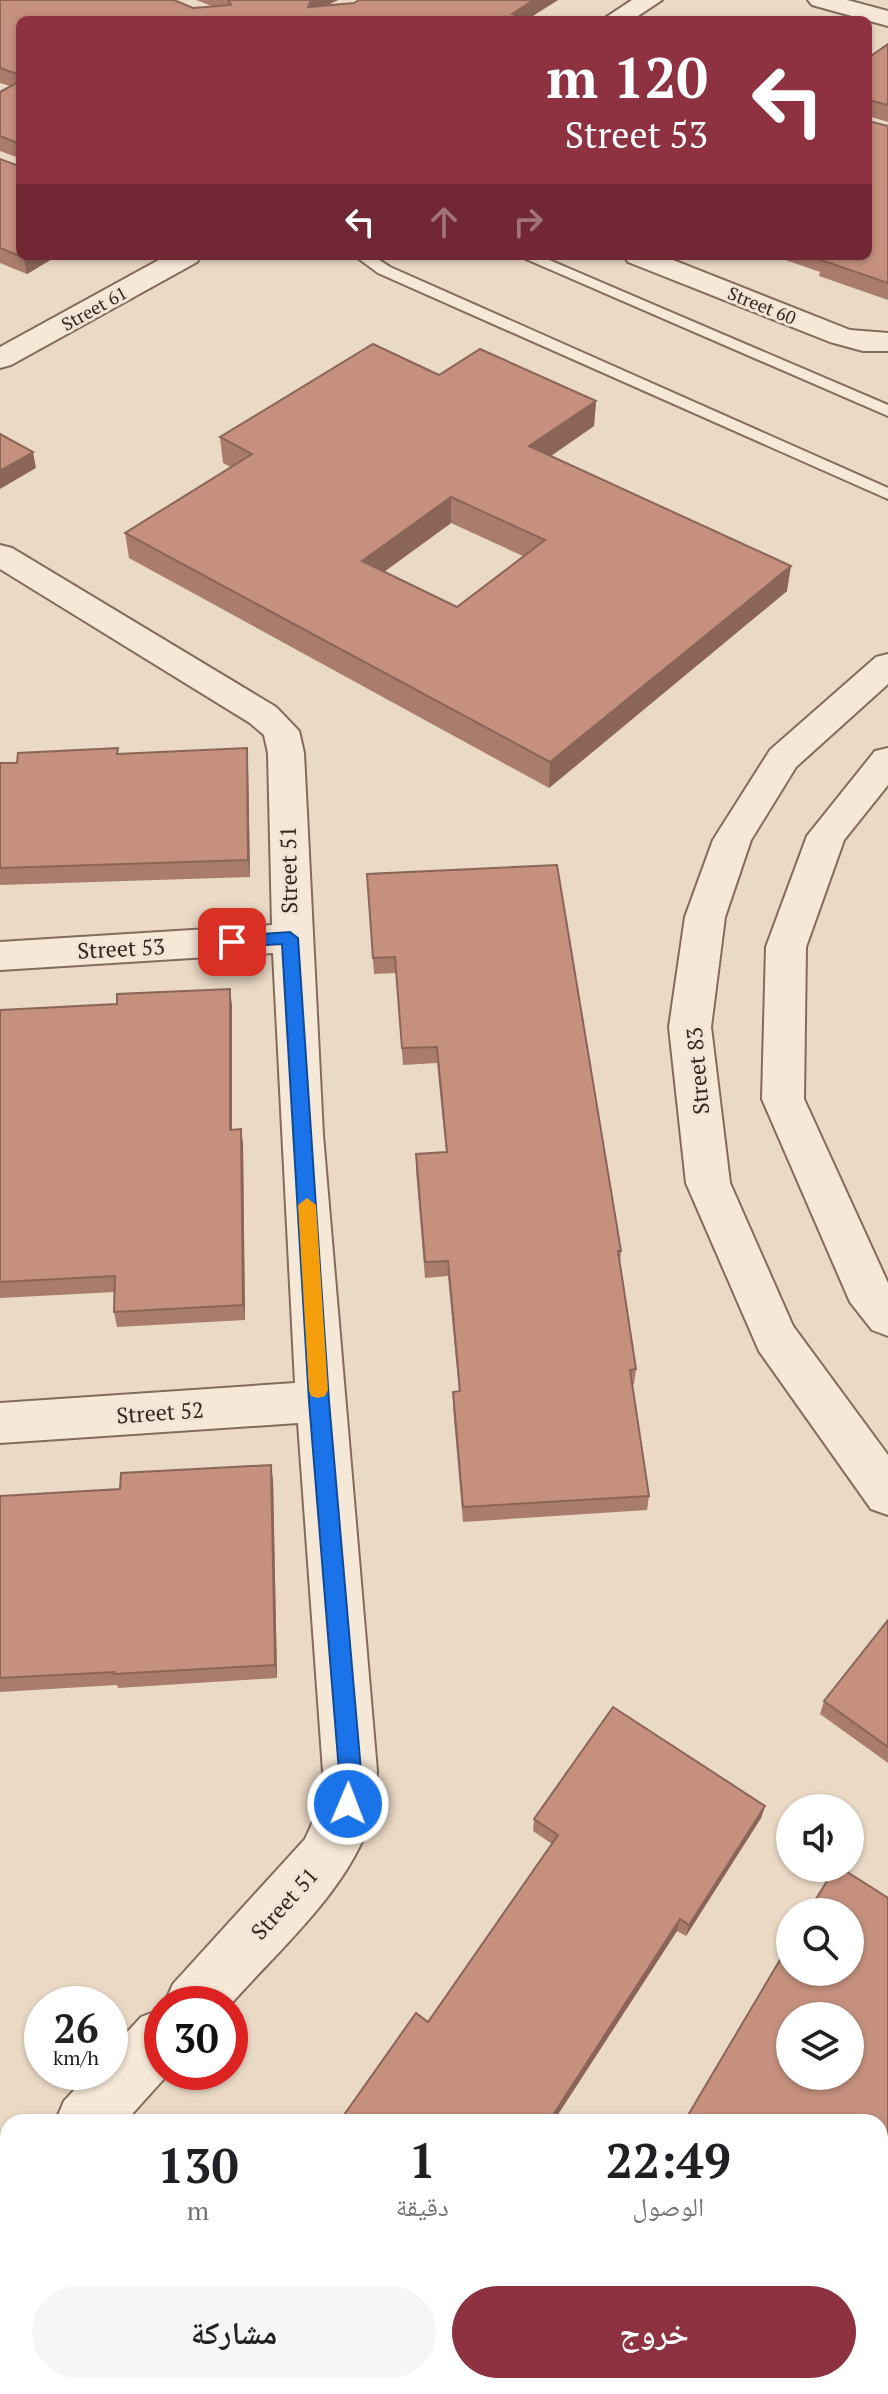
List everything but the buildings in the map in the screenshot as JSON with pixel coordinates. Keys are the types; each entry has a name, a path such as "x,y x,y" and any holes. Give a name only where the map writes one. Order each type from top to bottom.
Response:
{"street":[{"path":"621,16 650,0"},
{"path":"820,0 888,19"},
{"name":"Street 61","path":"0,359 180,260"},
{"name":"Street 60","path":"648,260 840,336 863,342 888,342"},
{"name":"Street 51","path":"5,563 263,715 281,731 286,753 290,938 319,1401 350,1771 348,1804 341,1827 324,1858 209,1986"},
{"name":"Street 83","path":"888,665 783,759 732,840 705,917 690,1027 708,1183 775,1337 888,1494"},
{"path":"888,760 826,836 786,947 783,1099 866,1289 888,1317"},
{"name":"Street 53","path":"0,956 290,938"},
{"name":"Street 52","path":"0,1423 319,1401"},
{"path":"92,2114 144,2058"}],"lane":[{"path":"369,260 384,270 888,494"},
{"path":"536,260 888,411"},
{"path":"858,481 888,485"}],"slow traffic":[{"path":"307,1205 318,1390"}],"route":[{"path":"232,942 290,938 319,1401 350,1771 348,1804"}]}
